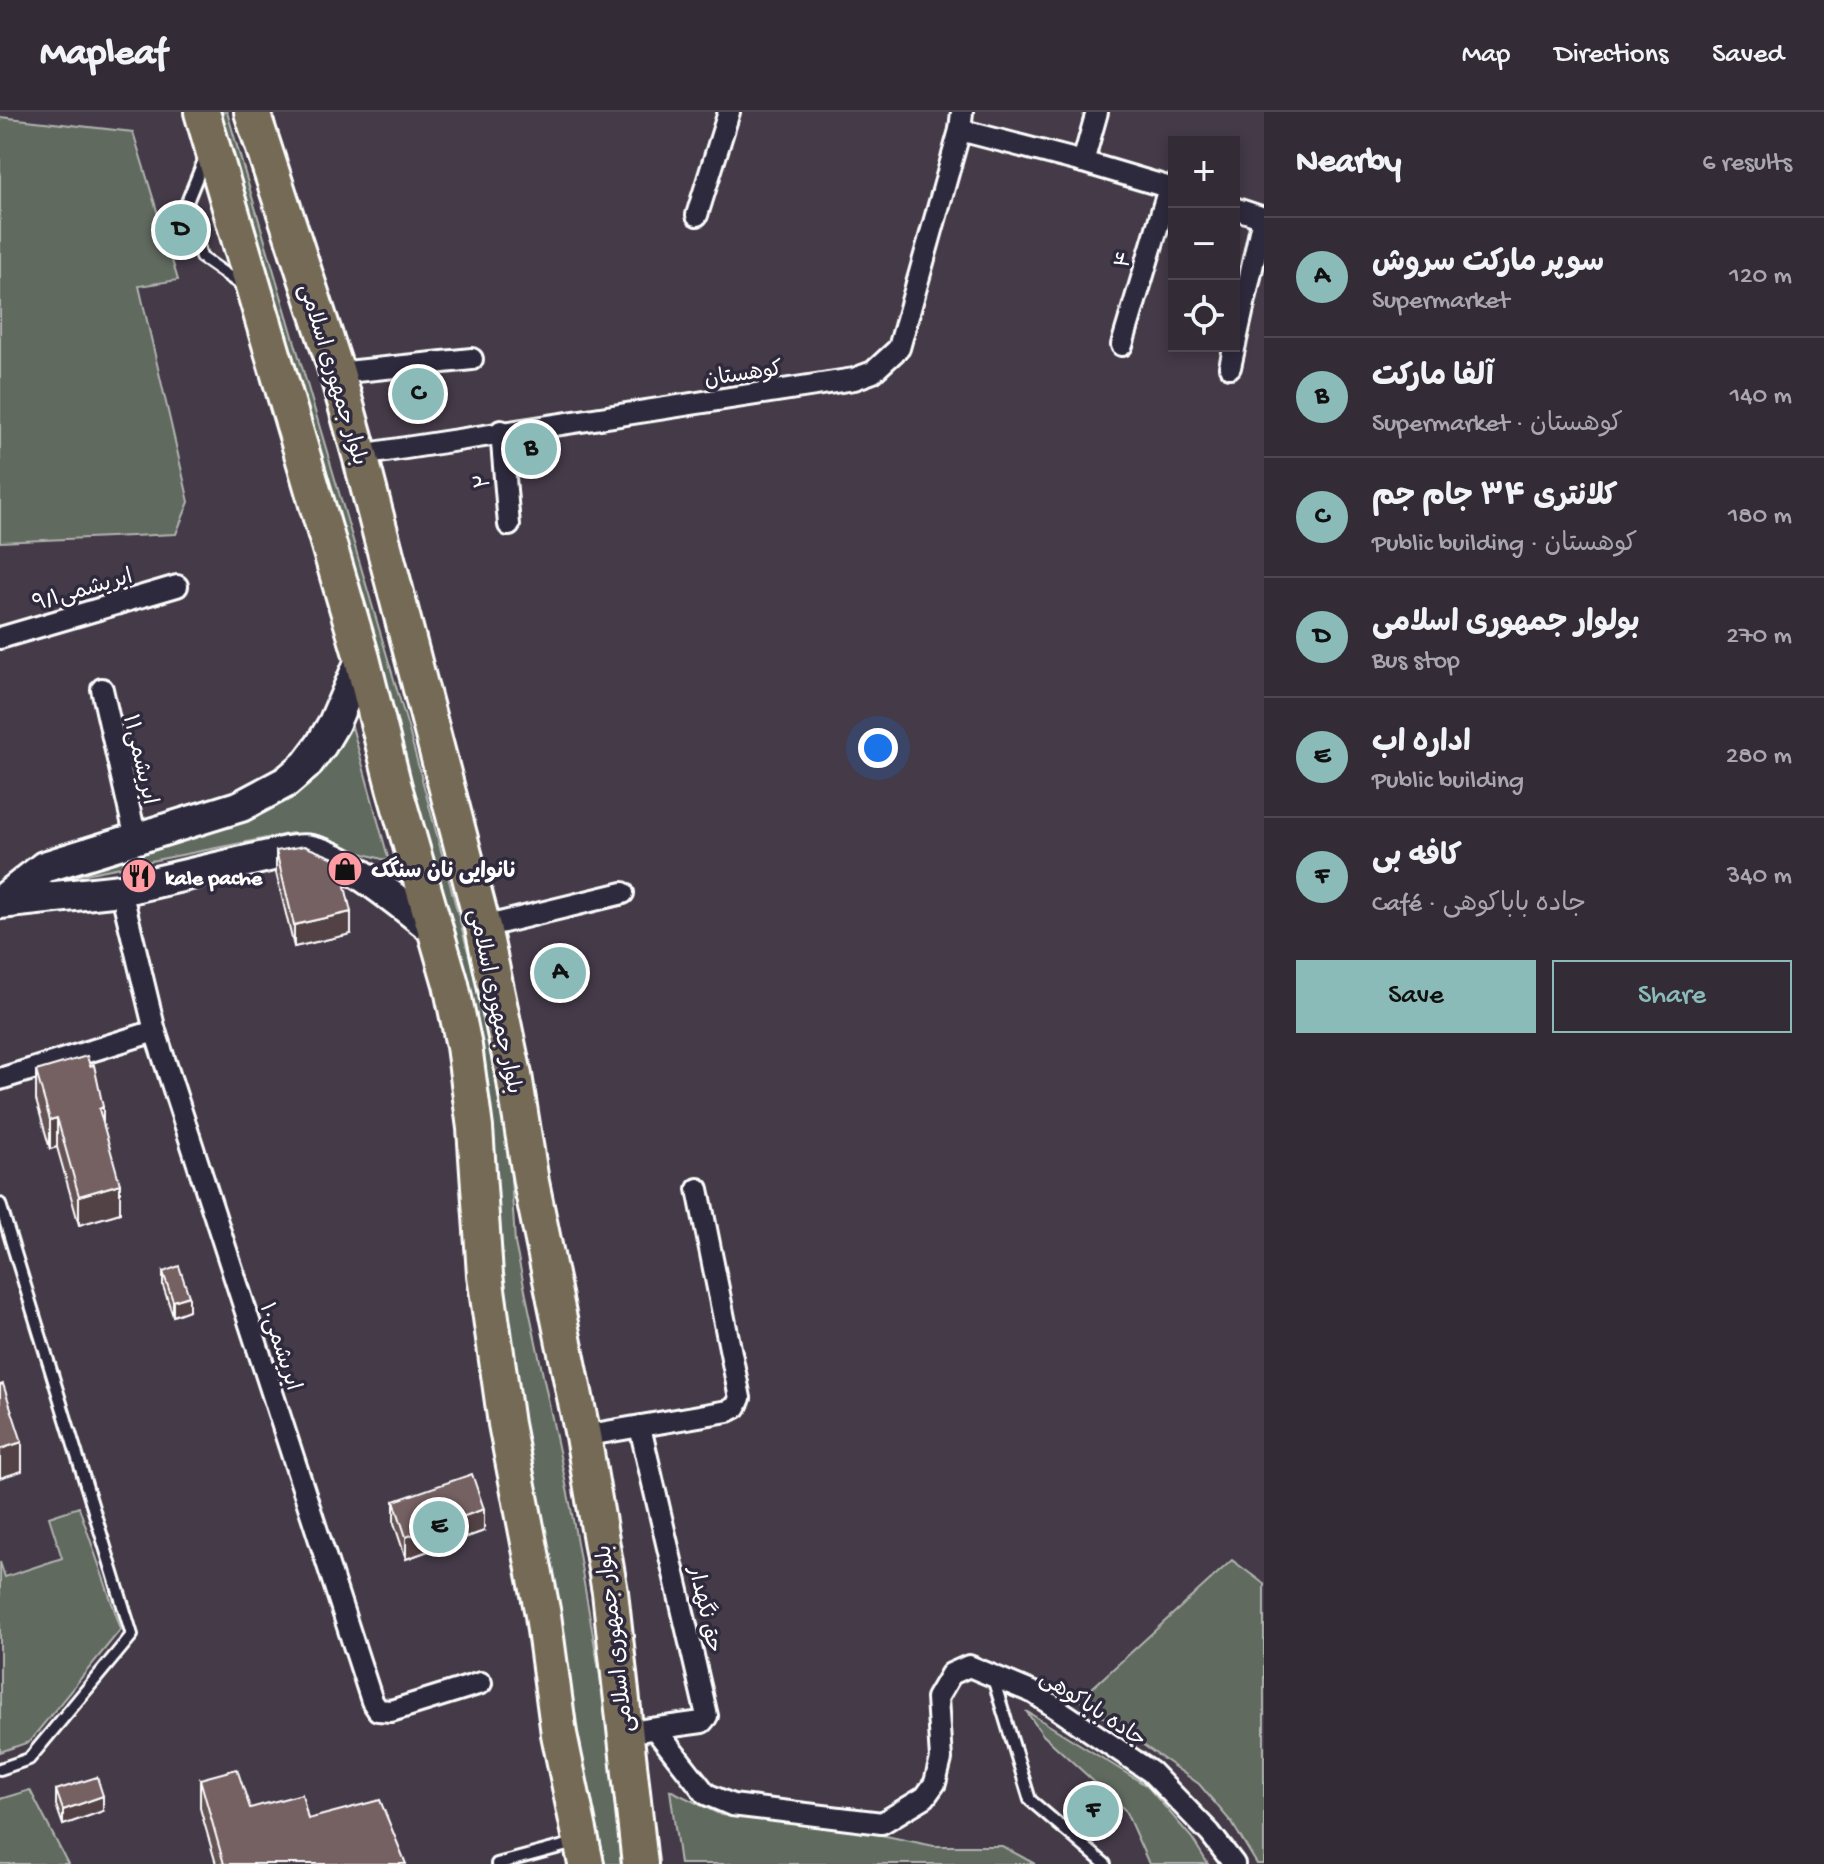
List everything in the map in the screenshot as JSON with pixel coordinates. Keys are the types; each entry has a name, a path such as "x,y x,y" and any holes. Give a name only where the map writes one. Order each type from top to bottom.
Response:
{"main road":[{"name":"بلوار جمهوری اسلامی","path":"252,112 337,373 483,927 583,1436 610,1592 640,1731 640,1864"},
{"name":"بلوار جمهوری اسلامی","path":"207,127 362,658 394,787 451,984 464,1046 475,1128 485,1275 506,1424 543,1615 559,1734 584,1853"},
{"path":"0,902 44,867 241,806 286,782 306,765 321,745 362,658"},
{"path":"0,902 121,890 286,852 308,850 360,875 436,931"}],"street":[{"path":"697,215 729,112"},
{"path":"1083,162 1097,112"},
{"name":"کوهستان","path":"360,455 854,379 873,372 899,348 961,121 1168,187"},
{"name":"۴","path":"1122,345 1168,201"},
{"path":"1230,367 1264,218 1240,210"},
{"path":"337,373 472,359"},
{"name":"۲","path":"501,431 509,525"},
{"name":"۹/۱ابریشمی","path":"0,638 177,586"},
{"name":"ابریشمی۱۱","path":"102,689 136,839"},
{"name":"ابریشمی۱۰","path":"121,890 155,1031 372,1701 378,1710 391,1711 481,1683"},
{"path":"483,927 623,893"},
{"path":"0,1079 155,1031"},
{"path":"583,1436 728,1411 736,1407 740,1398 698,1189"},
{"name":"حق نگهدار","path":"640,1427 707,1716 702,1722 640,1731"},
{"name":"جاده باباکوهی","path":"640,1731 706,1794 732,1805 882,1823 925,1797 935,1783 941,1759 937,1698 951,1674 969,1666 1034,1693 1151,1772 1210,1833 1234,1864"}],"lane":[{"path":"0,1204 132,1635 29,1759 0,1769"},
{"path":"992,1676 1030,1800 1105,1864"},
{"path":"497,1864 584,1853"}],"shaded area":[{"path":"217,112 227,112 408,727 485,1015 510,1161 515,1243 571,1508 604,1699 623,1864 600,1864 543,1567 492,1219"},
{"path":"0,117 133,132 178,280 139,286 189,502 176,534 0,542"},
{"path":"350,719 389,861 292,833 45,882 232,821"},
{"path":"79,1507 121,1629 29,1742 0,1752 0,1562 5,1577 62,1558 49,1517"},
{"path":"1232,1560 1264,1584 1264,1864 1257,1864 1232,1823 1199,1784 1079,1700"},
{"path":"1026,1711 1147,1786 1192,1838 1208,1864 1149,1864 1125,1810 1043,1735"},
{"path":"30,1790 68,1864 0,1864 0,1799"},
{"path":"670,1790 721,1815 857,1830 934,1846 1002,1846 1035,1864 680,1864"}],"building":[{"path":"304,846 339,860 351,912 294,925 276,851"},
{"path":"87,1056 90,1066 94,1065 103,1107 99,1109 120,1184 79,1196 57,1118 50,1120 36,1071"},
{"path":"179,1266 189,1296 173,1301 163,1272"},
{"path":"3,1384 22,1442 0,1449 0,1385"},
{"path":"472,1474 484,1509 406,1537 394,1501"},
{"path":"237,1769 250,1808 302,1794 308,1819 380,1800 406,1864 224,1864 200,1779"},
{"path":"97,1777 103,1796 63,1810 56,1790"}],"place":[{"name":"بولوار جمهوری اسلامی","path":"181,230"},
{"name":"کلانتری ۳۴ جام جم","path":"418,394"},
{"name":"آلفا مارکت","path":"531,449"},
{"name":"نانوایی نان سنگک","path":"345,869"},
{"name":"kale pache","path":"139,876"},
{"name":"سوپر مارکت سروش","path":"560,973"},
{"name":"اداره اب","path":"439,1527"},
{"name":"کافه بی","path":"1093,1811"}]}
